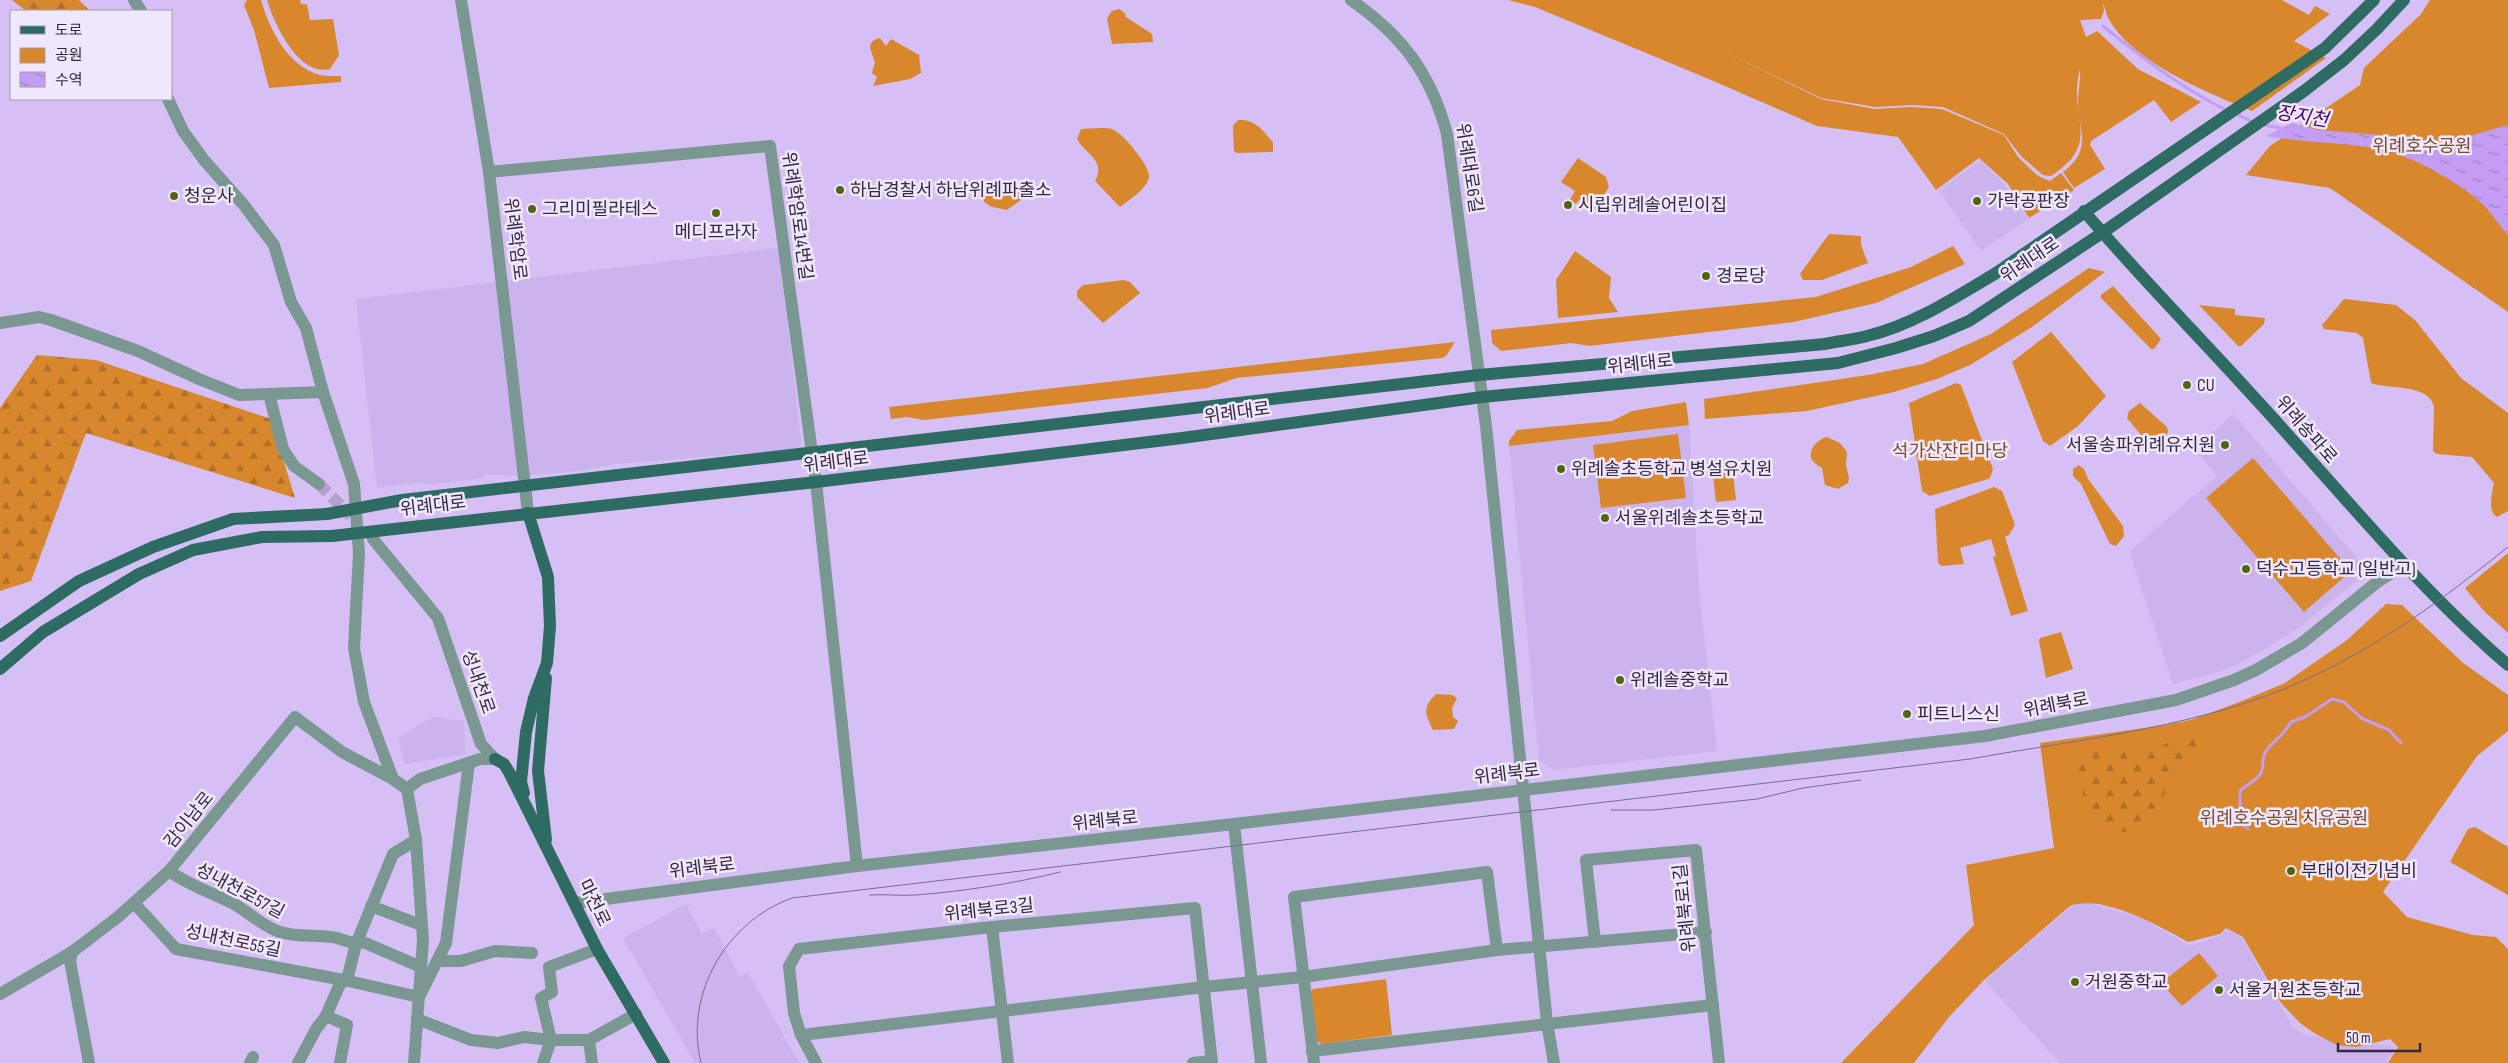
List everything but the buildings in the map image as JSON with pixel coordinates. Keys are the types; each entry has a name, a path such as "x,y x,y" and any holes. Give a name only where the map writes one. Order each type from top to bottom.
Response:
{"main road":[{"name":"위례대로","path":"0,636 79,581 153,547 233,519 327,514 402,500 525,485 1479,375 1825,344 1868,336 1904,323 1946,303 1996,273 2324,48 2374,0"},
{"name":"위례대로","path":"0,669 43,632 139,574 194,550 262,537 332,536 528,512 816,482 1205,436 1482,397 1838,363 1896,348 1934,336 1969,320 2102,233 2217,154 2344,60 2378,29 2404,0"},
{"name":"위례송파로","path":"2084,212 2254,396 2404,565 2463,624 2508,665"},
{"path":"528,512 548,577 550,626 538,771 546,845"},
{"path":"534,821 521,782 532,706 547,663"},
{"name":"마천로","path":"495,759 504,764 597,949 664,1063"}],"street":[{"name":"위례학암로","path":"461,0 489,172 528,512"},
{"name":"위례대로6길","path":"1351,0 1371,14 1412,56 1424,73 1442,113 1452,159 1482,397 1523,790"},
{"path":"168,100 183,131 204,160 243,204 274,245 291,302 306,328 323,392 354,484 358,523 354,648 364,702 393,779 407,789 416,840 423,940 414,1063"},
{"name":"위례학암로14번길","path":"489,172 770,146 816,482 856,866"},
{"path":"0,323 39,317 138,351 239,395 323,392"},
{"path":"269,394 283,448 294,466 319,484"},
{"name":"성내천로","path":"374,539 438,618 481,744 495,759"},
{"name":"위례북로","path":"575,903 856,866 1234,824 1985,736 2176,700 2234,680 2302,643 2376,583 2404,565"},
{"name":"감이남로","path":"0,994 72,952 134,903 169,872 295,717 342,752 393,779"},
{"path":"407,789 420,779 486,757 495,759"},
{"path":"419,997 446,943 469,763"},
{"path":"1523,790 1547,1023 1554,1063"},
{"path":"1234,824 1261,1063"},
{"path":"298,1063 348,976 356,944 393,854 416,840"},
{"name":"위례북로1길","path":"1595,942 1586,860 1696,850 1719,1063"},
{"name":"성내천로57길","path":"169,872 182,881 234,905 261,924 279,932 297,936 336,938 356,944 363,942 421,967"},
{"path":"1497,950 1487,872 1294,897 1313,1057 1547,1023 1713,1005"},
{"name":"성내천로55길","path":"134,903 176,949 344,980 419,997"},
{"path":"371,906 421,925"},
{"name":"위례북로3길","path":"816,1063 801,1036 794,1013 789,966 799,949 992,927 1195,908 1204,987"},
{"path":"992,927 1008,1063"},
{"path":"801,1036 1003,1010 1303,977 1497,950 1706,932"},
{"path":"544,1062 551,1040 542,998 552,992 549,967 597,949"},
{"path":"437,961 461,960 495,951 532,953"},
{"path":"72,952 70,961 89,1063"},
{"path":"1193,1063 1212,1062 1204,987"},
{"path":"417,1019 471,1040 498,1042 524,1037 551,1040 588,1040 636,1014"},
{"path":"326,1016 347,1025 340,1063"},
{"path":"588,1040 592,1063"}],"shaded area":[{"path":"1980,161 2005,185 2028,219 1981,251 1939,190"},
{"path":"779,248 802,449 615,464 578,471 519,476 484,474 484,478 425,485 422,482 377,488 356,299"},
{"name":"덕수고등학교 (일반고)","path":"2233,414 2358,559 2357,580 2300,627 2247,660 2224,670 2173,684 2131,556 2131,550 2217,476 2194,449"},
{"path":"1689,425 1699,590 1717,751 1554,770 1539,760 1509,446"},
{"path":"433,717 464,721 466,754 405,764 398,738"},
{"name":"거원중학교","path":"2082,902 2138,916 2190,946 2220,936 2227,930 2242,938 2292,1026 2304,1035 2396,1047 2385,1063 2060,1063 1985,981 2071,907"},
{"path":"686,904 702,934 714,927 740,977 748,972 799,1063 695,1063 623,938"}],"green space":[{"path":"12,0 79,0 89,10 25,10"},
{"path":"247,0 261,0 274,33 295,61 317,74 341,76 341,82 269,88 254,30 244,5"},
{"path":"267,0 300,0 301,4 307,4 310,20 333,19 339,55 330,69 318,69 308,65 298,57 275,22"},
{"path":"1508,0 2282,0 2309,15 2315,6 2330,14 2294,41 2326,58 2252,111 2172,74 2134,49 2119,34 2108,18 2103,3 2104,11 2101,19 2080,20 2086,37 2097,31 2138,69 2201,102 2171,122 2154,100 2091,141 2090,145 2105,169 2074,188 2063,172 2073,163 2081,147 2082,139 2078,100 2080,69 2077,102 2080,140 2076,152 2067,164 2051,176 2043,175 2021,156 2004,134 1943,107 1913,105 1875,107 1821,98 1704,42 1821,99 1875,109 1911,107 1942,109 2004,135 2018,157 2038,176 2050,181 2061,173 2074,190 2029,218 2008,184 1979,158 1936,190 1898,137 1817,126 1535,7"},
{"name":"위례호수공원","path":"2430,0 2508,0 2508,312 2330,188 2246,175 2270,146 2360,85 2364,68 2421,14"},
{"path":"1119,9 1124,12 1126,17 1152,34 1153,42 1112,44 1107,18 1112,11"},
{"path":"880,38 886,46 891,39 919,55 921,73 910,79 873,86 877,77 872,73 875,62 870,47 872,42"},
{"path":"1238,120 1250,121 1262,130 1273,142 1273,152 1237,153 1234,151 1233,126"},
{"path":"1108,128 1117,132 1135,150 1148,172 1149,177 1145,186 1120,207 1095,181 1098,174 1097,163 1077,139 1081,129"},
{"path":"1578,158 1606,177 1609,187 1595,209 1580,199 1576,204 1570,200 1575,191 1561,182"},
{"path":"1020,187 1022,199 1007,210 992,207 984,202 982,189"},
{"path":"1829,234 1861,236 1861,245 1868,263 1822,280 1803,280 1800,274"},
{"path":"1953,246 1965,264 1876,303 1794,322 1589,346 1572,343 1501,351 1492,343 1491,330 1816,297 1911,267"},
{"path":"1575,251 1611,277 1609,298 1618,312 1558,318 1556,280"},
{"path":"2089,268 2105,272 2032,327 1970,365 1937,379 1894,392 1807,411 1705,419 1704,399 1868,375 1923,364 1991,334"},
{"path":"1124,280 1130,282 1140,293 1103,323 1077,297 1077,291 1083,285"},
{"path":"2113,286 2161,339 2154,349 2151,349 2101,298 2101,295"},
{"path":"2344,299 2396,305 2415,320 2461,378 2508,413 2508,511 2497,517 2492,511 2491,502 2494,483 2472,457 2437,454 2433,451 2434,407 2431,399 2417,391 2371,383 2363,338 2357,333 2324,329 2322,325"},
{"path":"2199,305 2235,309 2235,315 2265,318 2264,324 2241,346 2238,346"},
{"path":"2051,332 2106,396 2078,426 2050,446 2043,441 2012,362"},
{"path":"1455,342 1446,356 1442,358 1236,378 1208,388 924,420 907,417 891,419 889,407"},
{"path":"37,355 96,360 271,419 295,498 86,433 31,581 0,591 0,408"},
{"name":"석가산잔디마당","path":"1956,383 1961,385 1993,469 1990,478 1930,496 1922,491 1909,403"},
{"path":"1686,402 1689,425 1509,446 1509,441 1517,430 1612,421 1632,411"},
{"path":"2140,403 2167,427 2167,435 2156,445 2150,446 2127,418 2129,411"},
{"path":"1678,434 1686,498 1601,508 1593,445"},
{"path":"1827,437 1840,443 1847,452 1848,483 1838,489 1825,485 1822,468 1812,460 1811,456 1814,446 1820,440"},
{"path":"2253,458 2351,571 2304,612 2206,498"},
{"path":"1732,464 1736,500 1716,502 1712,466"},
{"path":"2079,465 2084,469 2088,479 2123,526 2124,536 2116,546 2110,544 2081,484 2073,476 2073,469"},
{"path":"1994,487 2002,491 2015,525 2009,535 2005,537 2028,611 2011,616 1993,557 1996,556 1991,539 1960,548 1964,564 1942,566 1938,563 1935,509"},
{"path":"2508,553 2508,633 2484,611 2465,588"},
{"name":"위례호수공원 치유공원","path":"2386,604 2402,605 2462,662 2508,695 2508,731 2477,756 2383,892 2407,917 2473,935 2496,937 2508,949 2508,1063 2388,1063 2398,1047 2390,1039 2356,1047 2337,1045 2300,1023 2281,1003 2243,937 2226,928 2220,934 2188,942 2147,920 2114,908 2083,903 2070,906 1984,980 1949,1017 1914,1063 1841,1063 1974,925 1966,865 2054,848 2040,743 2191,720 2237,703 2285,683 2347,640"},
{"path":"2061,632 2073,669 2046,678 2039,641 2040,638"},
{"path":"1436,694 1452,695 1457,698 1452,708 1453,717 1458,721 1454,729 1433,730 1426,711 1428,703"},
{"path":"2199,732 2201,738 2154,810 2135,831 2121,832 2082,811 2083,793 2076,768 2083,752 2154,748"},
{"path":"2475,827 2508,847 2508,895 2450,862 2468,829"},
{"path":"2199,953 2218,976 2182,1006 2161,983"},
{"path":"1386,979 1392,1035 1322,1044 1314,1040 1309,996 1313,989"}],"water":[{"name":"장지천","path":"2292,123 2318,130 2391,136 2428,145 2449,142 2508,125 2508,235 2489,211 2469,193 2440,174 2396,153 2370,147 2266,136"},
{"path":"2234,808 2242,813 2250,831 2230,820 2224,813 2233,812"}],"waterway":[{"name":"장지천","path":"2103,26 2148,61 2194,93 2228,111"},
{"name":"장지천","path":"2236,114 2253,122"},
{"name":"장지천","path":"2264,125 2285,129"},
{"path":"2240,811 2240,791 2259,776 2262,771 2264,755 2268,749 2291,722 2305,717 2332,699 2344,702 2361,718 2389,730 2401,743"}],"tunnel":[{"path":"319,484 351,516"}],"tram line":[{"path":"701,1063 697,1037 699,1011 705,987 715,964 730,943 748,924 768,909 792,898 1970,759 2142,730 2226,709 2307,679 2387,636 2460,585 2508,547"},
{"path":"1611,810 1654,810 1757,799 1803,788 1861,780"},
{"path":"870,895 916,895 952,891 1060,872"}],"place":[{"name":"하남경찰서 하남위례파출소","path":"840,190"},
{"name":"청운사","path":"174,196"},
{"name":"가락공판장","path":"1977,201"},
{"name":"시립위례솔어린이집","path":"1568,205"},
{"name":"그리미필라테스","path":"532,209"},
{"name":"메디프라자","path":"716,213"},
{"name":"경로당","path":"1706,276"},
{"name":"CU","path":"2187,385"},
{"name":"서울송파위례유치원","path":"2225,445"},
{"name":"위례솔초등학교 병설유치원","path":"1561,469"},
{"name":"서울위례솔초등학교","path":"1605,518"},
{"name":"덕수고등학교 (일반고)","path":"2246,569"},
{"name":"위례솔중학교","path":"1620,680"},
{"name":"피트니스신","path":"1907,714"},
{"name":"부대이전기념비","path":"2291,871"},
{"name":"거원중학교","path":"2075,982"},
{"name":"서울거원초등학교","path":"2219,990"}]}
